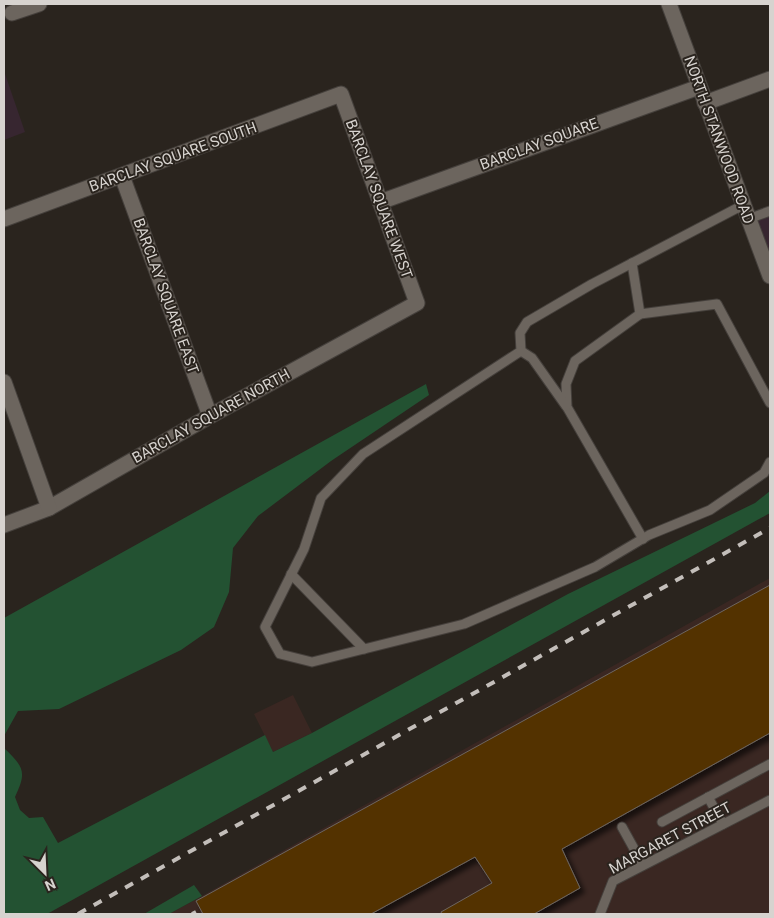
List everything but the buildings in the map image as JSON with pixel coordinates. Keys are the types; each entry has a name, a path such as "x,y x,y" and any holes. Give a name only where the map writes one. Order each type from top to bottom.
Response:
{"street":[{"path":"12,13 39,4"},
{"name":"NORTH STANWOOD ROAD","path":"669,4 704,103 770,276"},
{"path":"704,103 770,79"},
{"name":"BARCLAY SQUARE","path":"380,202 699,87"},
{"name":"BARCLAY SQUARE WEST","path":"341,94 417,303"},
{"name":"BARCLAY SQUARE SOUTH","path":"4,219 341,94"},
{"name":"BARCLAY SQUARE EAST","path":"122,176 210,416"},
{"name":"BARCLAY SQUARE NORTH","path":"4,525 48,508 210,416 417,303"},
{"path":"4,382 48,508"}],"lane":[{"path":"521,351 520,333 527,322 632,263 746,212 770,211"},
{"path":"632,263 640,314"},
{"path":"567,406 566,384 575,361 611,337 640,314 717,304 770,403"},
{"path":"521,351 532,358 567,406 643,538"},
{"path":"521,351 363,454 321,498 304,549 265,627 280,654 312,662 464,624 595,567 643,538 710,510 764,473 770,462"},
{"path":"291,574 364,649"},
{"path":"662,822 770,764"},
{"path":"708,797 724,824"},
{"name":"MARGARET STREET","path":"600,914 613,881 770,800"},
{"path":"622,827 643,865"}],"shaded area":[{"path":"4,71 25,132 4,140"},
{"path":"770,207 770,281 745,216"},
{"path":"770,578 770,914 169,914 202,896"},
{"path":"293,695 312,733 273,752 254,714"}],"green space":[{"path":"426,384 429,395 331,461 258,516 233,548 229,592 214,627 181,650 59,709 18,711 4,736 4,618"},
{"path":"770,491 770,513 47,914 4,914 4,748 16,760 22,770 21,781 15,797 20,810 29,818 43,817 58,843 265,735 273,752 312,733 568,594 755,503"},
{"path":"194,885 202,896 169,914 144,914"}],"railway":[{"path":"78,914 770,528"},
{"path":"192,914 196,912"}]}
